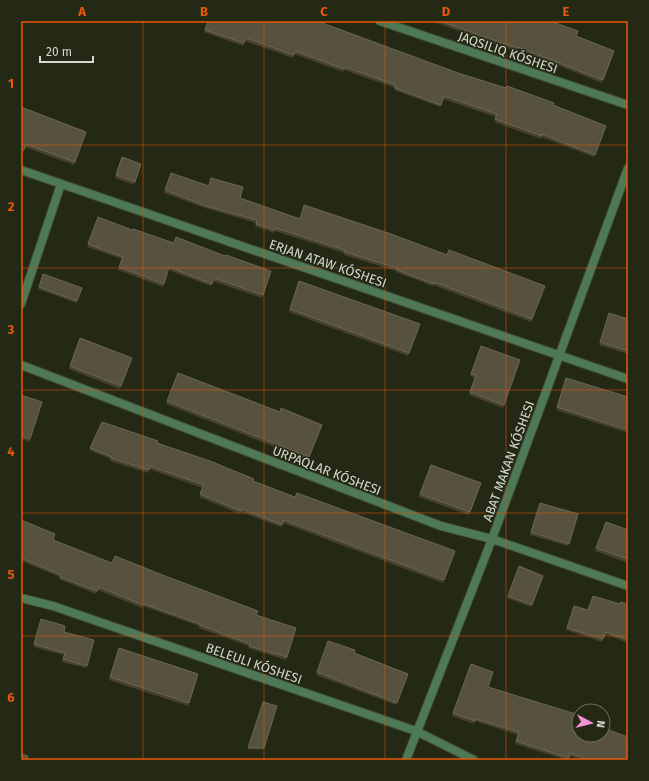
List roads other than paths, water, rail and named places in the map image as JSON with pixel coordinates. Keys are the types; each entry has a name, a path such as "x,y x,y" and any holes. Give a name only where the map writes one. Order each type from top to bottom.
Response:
{"street":[{"path":"380,21 628,105"},
{"name":"ABAT MAKAN KÓSHESI","path":"406,760 492,539 628,168"},
{"name":"ERJAN ATAW KÓSHESI","path":"21,170 628,379"},
{"path":"21,304 61,184"},
{"name":"URPAQLAR KÓSHESI","path":"21,365 441,526 492,539 628,586"},
{"name":"BELEULI KÓSHESI","path":"21,598 54,606 416,731 474,760"}]}
